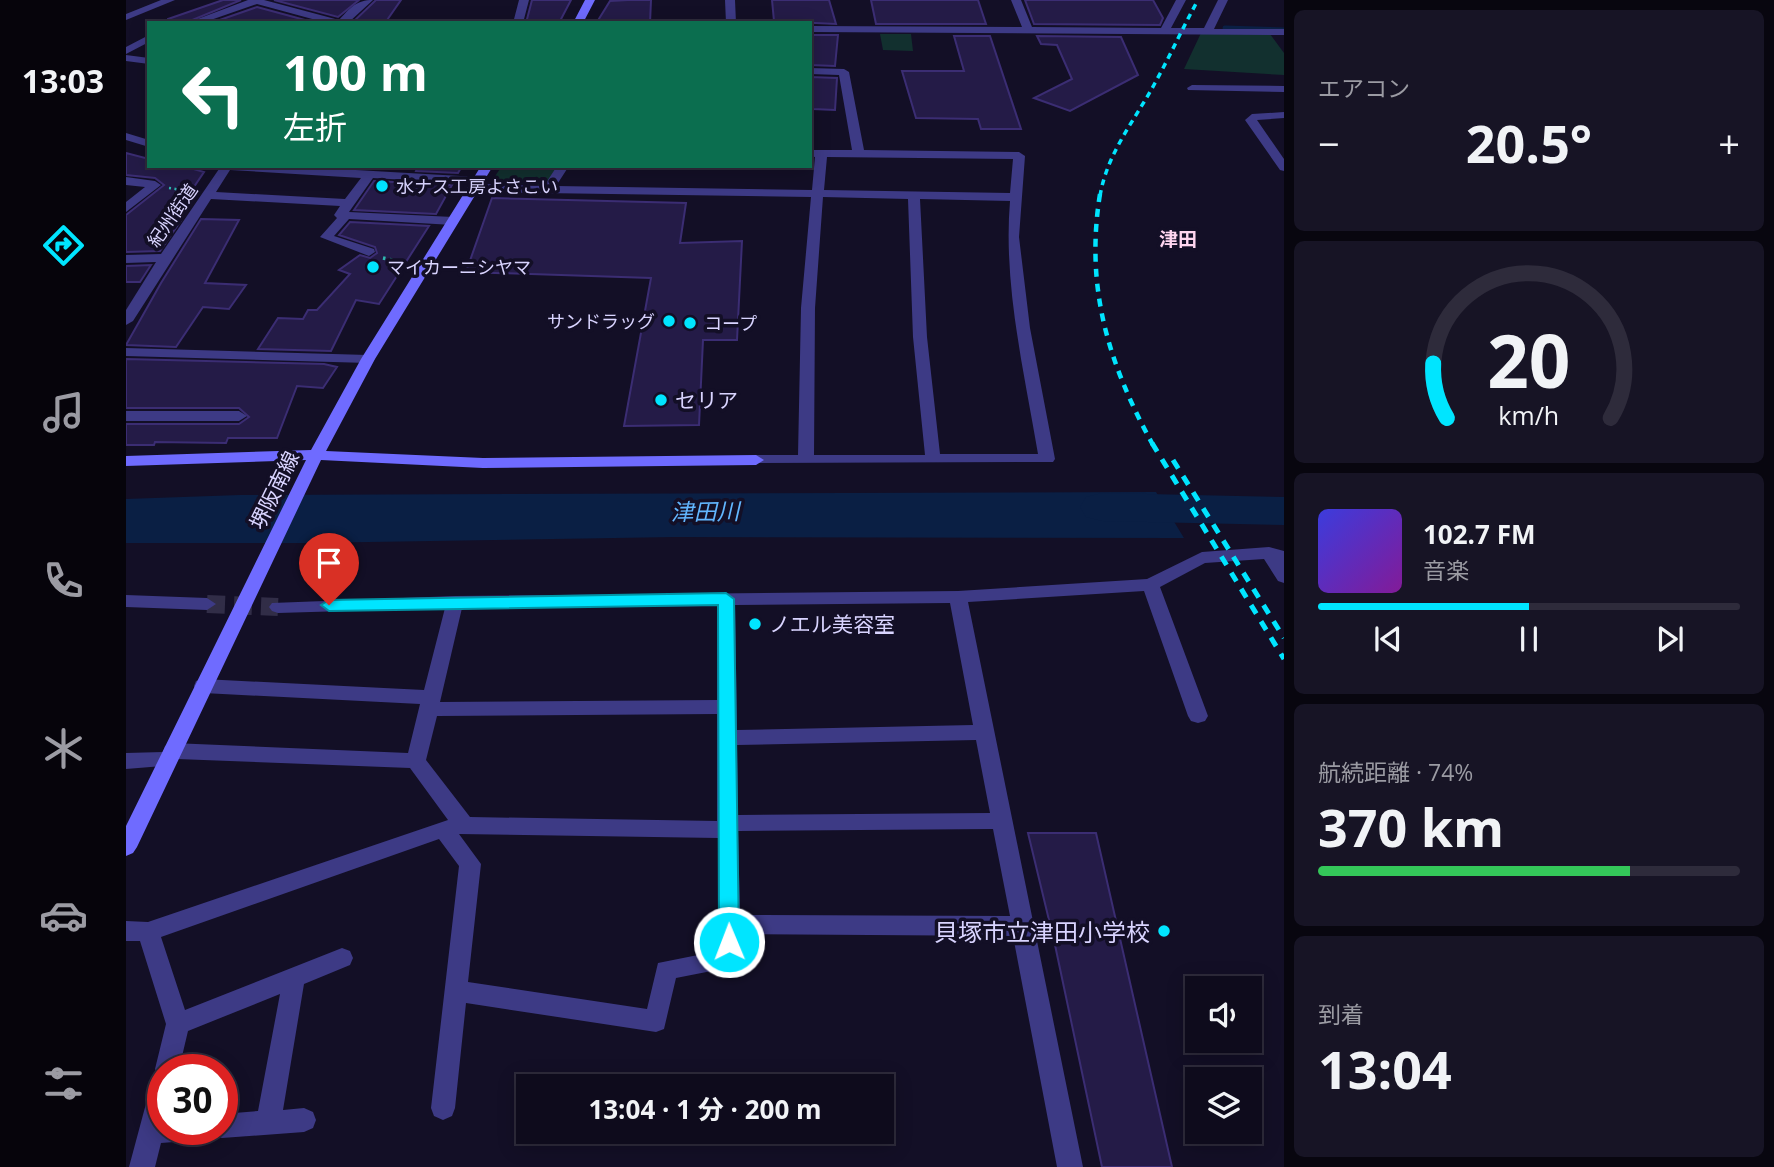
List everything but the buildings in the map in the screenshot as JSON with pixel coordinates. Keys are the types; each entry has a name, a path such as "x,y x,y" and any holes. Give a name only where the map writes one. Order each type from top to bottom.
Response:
{"main road":[{"path":"579,21 590,0"},
{"name":"堺阪南線","path":"126,847 316,455 368,359 485,168"},
{"path":"126,461 316,455 483,463 756,460"}],"street":[{"path":"126,17 170,0"},
{"path":"198,21 256,0 333,21"},
{"path":"342,21 368,0"},
{"path":"519,21 524,0"},
{"path":"730,0 731,21"},
{"path":"1016,0 1028,30"},
{"path":"1165,30 1181,0"},
{"path":"1208,30 1223,0"},
{"path":"812,29 1284,32"},
{"path":"126,34 147,38"},
{"path":"126,51 147,39"},
{"path":"126,58 147,61"},
{"path":"812,71 844,72 859,154"},
{"path":"1192,88 1284,89"},
{"path":"1284,115 1252,117 1251,120 1284,167"},
{"path":"126,136 147,143"},
{"path":"756,460 806,460 933,459 1047,459 1021,315 1013,237 1019,156 816,154 808,308 806,460"},
{"name":"紀州街道","path":"126,321 209,195 223,168"},
{"path":"242,168 548,189 1017,197"},
{"path":"548,189 562,168"},
{"path":"369,175 326,237 369,252"},
{"path":"126,181 155,186"},
{"path":"126,208 155,186"},
{"path":"209,195 453,221"},
{"path":"914,195 920,337 933,459"},
{"path":"126,259 165,258"},
{"path":"126,352 368,359"},
{"path":"126,416 239,416"},
{"path":"278,607 455,602 958,597 1150,585 1202,558 1276,555 1284,576"},
{"path":"1150,585 1198,716"},
{"path":"958,597 1070,1167"},
{"path":"456,990 656,1021 666,970 729,959 726,599"},
{"path":"126,601 208,604"},
{"path":"443,1108 470,864 454,827 416,761 455,602"},
{"path":"203,686 432,703 727,707"},
{"path":"727,738 984,733"},
{"path":"126,761 170,755 416,761"},
{"path":"171,1054 178,1024 137,932 454,827 1002,821"},
{"path":"729,924 1022,926"},
{"path":"178,1024 342,958"},
{"path":"268,1123 294,978"},
{"path":"238,1125 304,1120"},
{"path":"142,1167 148,1145"}],"path":[{"path":"155,186 209,195"},
{"path":"369,252 374,256 425,268"}],"green space":[{"path":"1201,33 1270,34 1284,53 1284,75 1184,69"},
{"path":"880,34 911,34 913,51 883,50"},
{"path":"501,168 556,168 546,185 491,182"}],"water":[{"path":"1156,492 1184,538 675,537 126,543 126,499 240,495"}],"waterway":[{"path":"1225,28 1284,30"},
{"name":"津田川","path":"1102,507 1284,511"}],"tunnel":[{"path":"207,604 278,607"}],"railway":[{"path":"1100,196 1115,151 1155,83 1198,0"},
{"path":"1100,194 1096,261 1104,324 1124,384 1153,445"},
{"path":"1152,443 1284,659"},
{"path":"1173,460 1284,638"}],"place":[{"name":"水ナス工房よさこい","path":"382,186"},
{"name":"マイカーニシヤマ","path":"373,267"},
{"name":"サンドラッグ","path":"669,321"},
{"name":"コープ","path":"690,323"},
{"name":"セリア","path":"661,400"},
{"name":"ノエル美容室","path":"755,624"},
{"name":"貝塚市立津田小学校","path":"1164,931"}],"district":[{"name":"津田","path":"1178,239"}],"route":[{"path":"329,605 726,599 729,942"}]}
